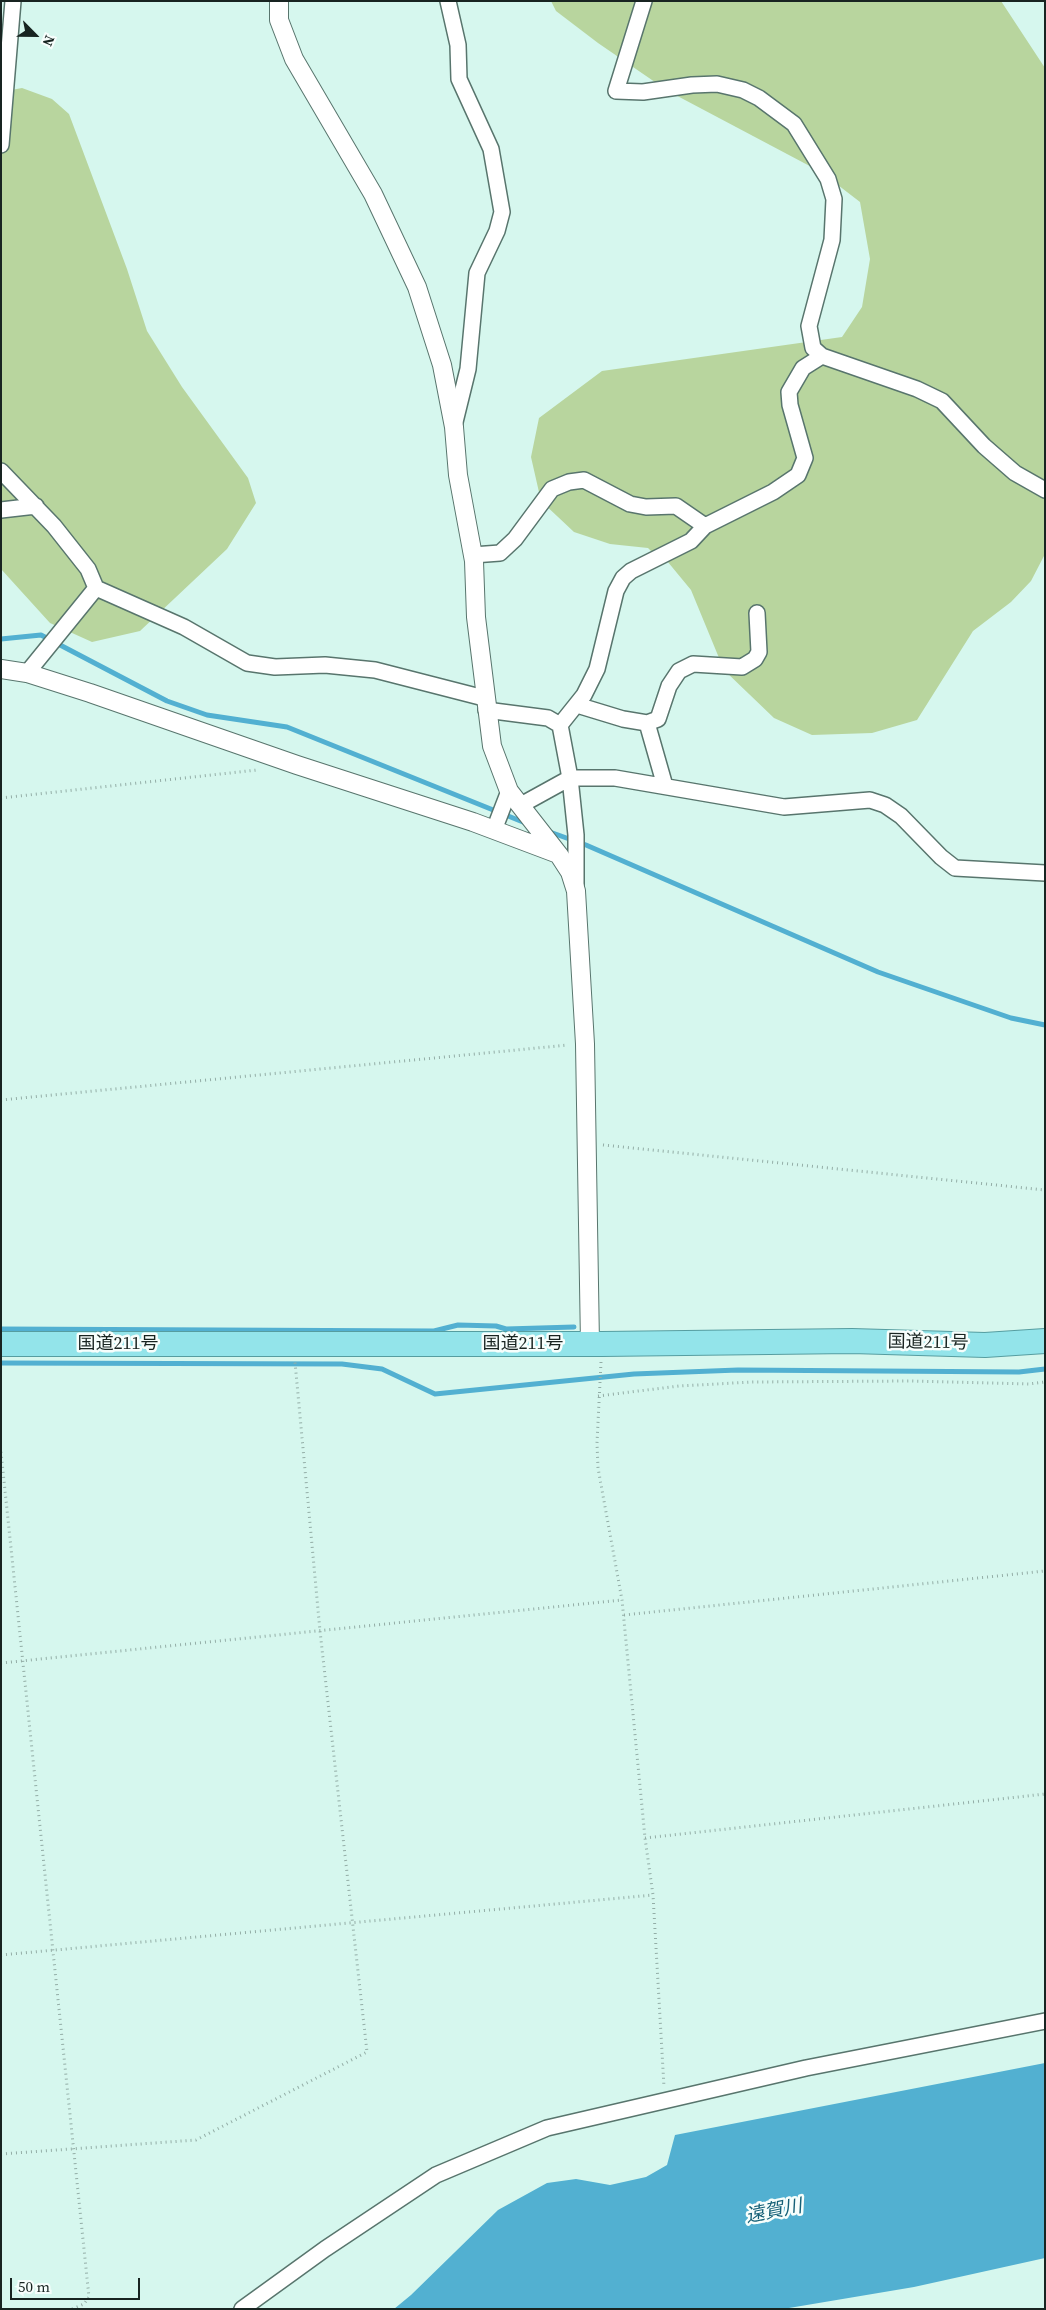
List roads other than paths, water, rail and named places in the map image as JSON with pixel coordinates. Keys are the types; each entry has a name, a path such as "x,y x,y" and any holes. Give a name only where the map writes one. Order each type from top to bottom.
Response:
{"highway":[{"name":"国道211号","path":"1,1344 596,1344 852,1341 985,1344 1045,1341"}],"street":[{"path":"1,145 13,1"},
{"path":"279,1 279,20 294,60 373,194 417,287 442,365 454,427 458,475 473,556 476,617 485,704 492,746 516,805 554,848 570,872 576,891"},
{"path":"448,1 458,45 459,79 491,149 502,212 497,231 476,273 468,369 454,427"},
{"path":"644,1 616,91 643,92 692,85 717,84 743,90 759,98 794,124 828,179 834,199 832,240 809,326 813,348 822,356 917,389 942,401 984,446 1015,473 1045,490"},
{"path":"560,725 577,705 597,669 616,592 623,578 631,571 691,541 705,526 772,492 798,476 805,458 790,404 789,392 803,368 822,356"},
{"path":"1,472 36,506 88,569 96,588 184,627 247,663 275,667 325,665 375,670 485,704 548,718 560,725 570,778 576,843 576,891 585,1044 586,1143 596,1344"},
{"path":"473,556 500,553 514,539 552,489 569,482 584,480 630,504 646,507 676,506 705,526"},
{"path":"1,510 36,506"},
{"path":"27,673 96,588"},
{"path":"577,705 623,719 647,723 658,719 669,686 679,671 693,664 742,667 755,659 760,652 757,613"},
{"path":"1,669 27,673 297,766 496,826 554,848"},
{"path":"647,723 665,786"},
{"path":"496,826 516,805 570,778 615,778 784,806 870,800 885,805 901,816 941,857 955,868 1045,874"},
{"path":"242,2309 325,2248 436,2175 547,2128 664,2099 806,2068 1045,2021"}],"water":[{"name":"遠賀川","path":"1045,2063 1045,2258 914,2287 783,2309 394,2309 411,2295 498,2210 547,2183 576,2179 610,2185 646,2177 667,2165 675,2135"}],"waterway":[{"path":"1,639 41,635 167,701 207,715 287,727 528,824"},
{"path":"547,831 586,845 878,972 1011,1018 1045,1025"},
{"path":"1,1329 434,1331 458,1325 496,1326 506,1329 574,1327"},
{"path":"1,1363 342,1364 382,1369 435,1394 634,1374 738,1370 1019,1372 1045,1369"}]}
